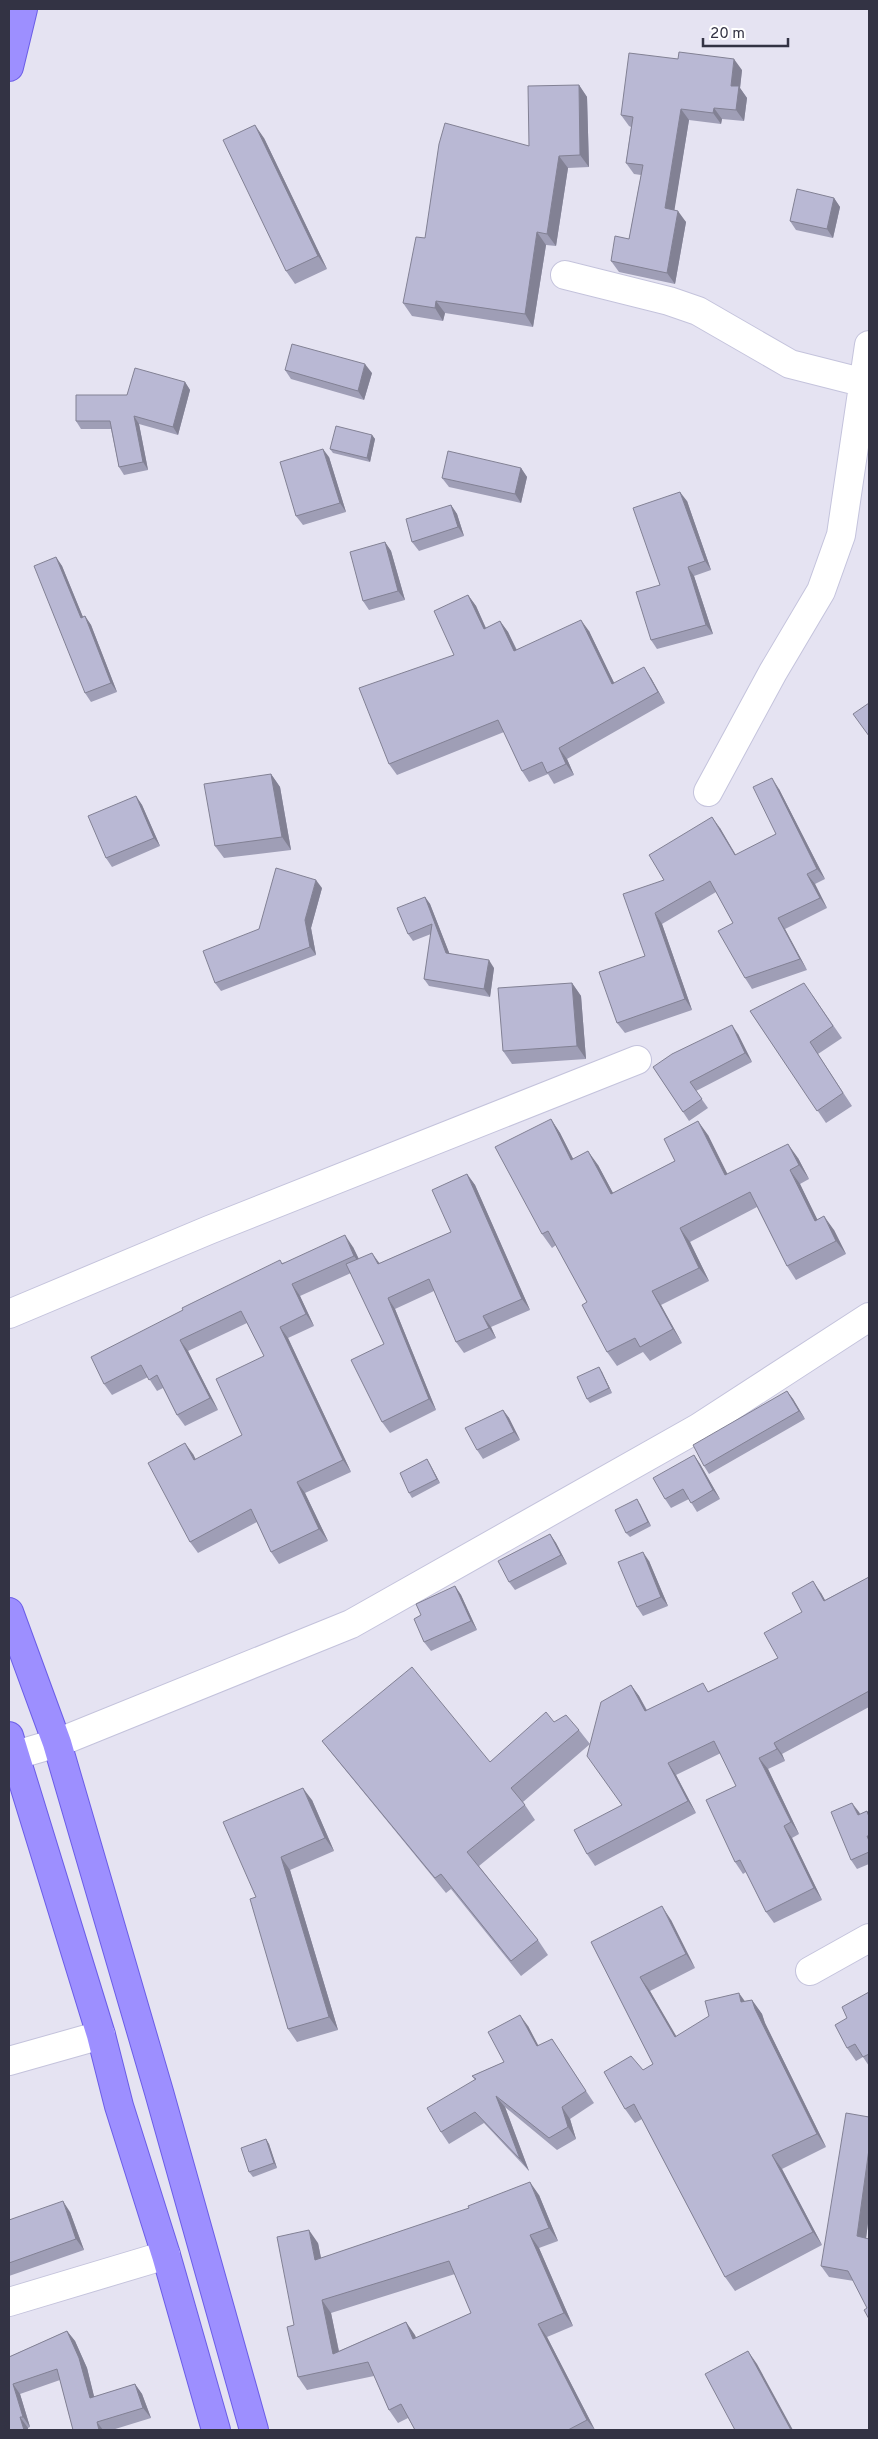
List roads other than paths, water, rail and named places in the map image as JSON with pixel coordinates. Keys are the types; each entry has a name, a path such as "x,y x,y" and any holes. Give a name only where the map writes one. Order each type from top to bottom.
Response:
{"main road":[{"path":"9,67 23,9"},
{"path":"9,1612 57,1744 159,2092 254,2430"},
{"path":"11,1750 101,2035 119,2106 166,2255 216,2430"},
{"path":"119,2106 159,2092"}],"street":[{"path":"566,275 669,301 698,311 790,364 865,383"},
{"path":"708,792 773,672 822,591 841,535 865,383 869,345"},
{"path":"9,1314 209,1230 637,1060"},
{"path":"11,1750 57,1744 351,1624 698,1428 869,1318"},
{"path":"810,1971 869,1938"},
{"path":"9,2061 101,2035"},
{"path":"9,2302 166,2255"}]}
